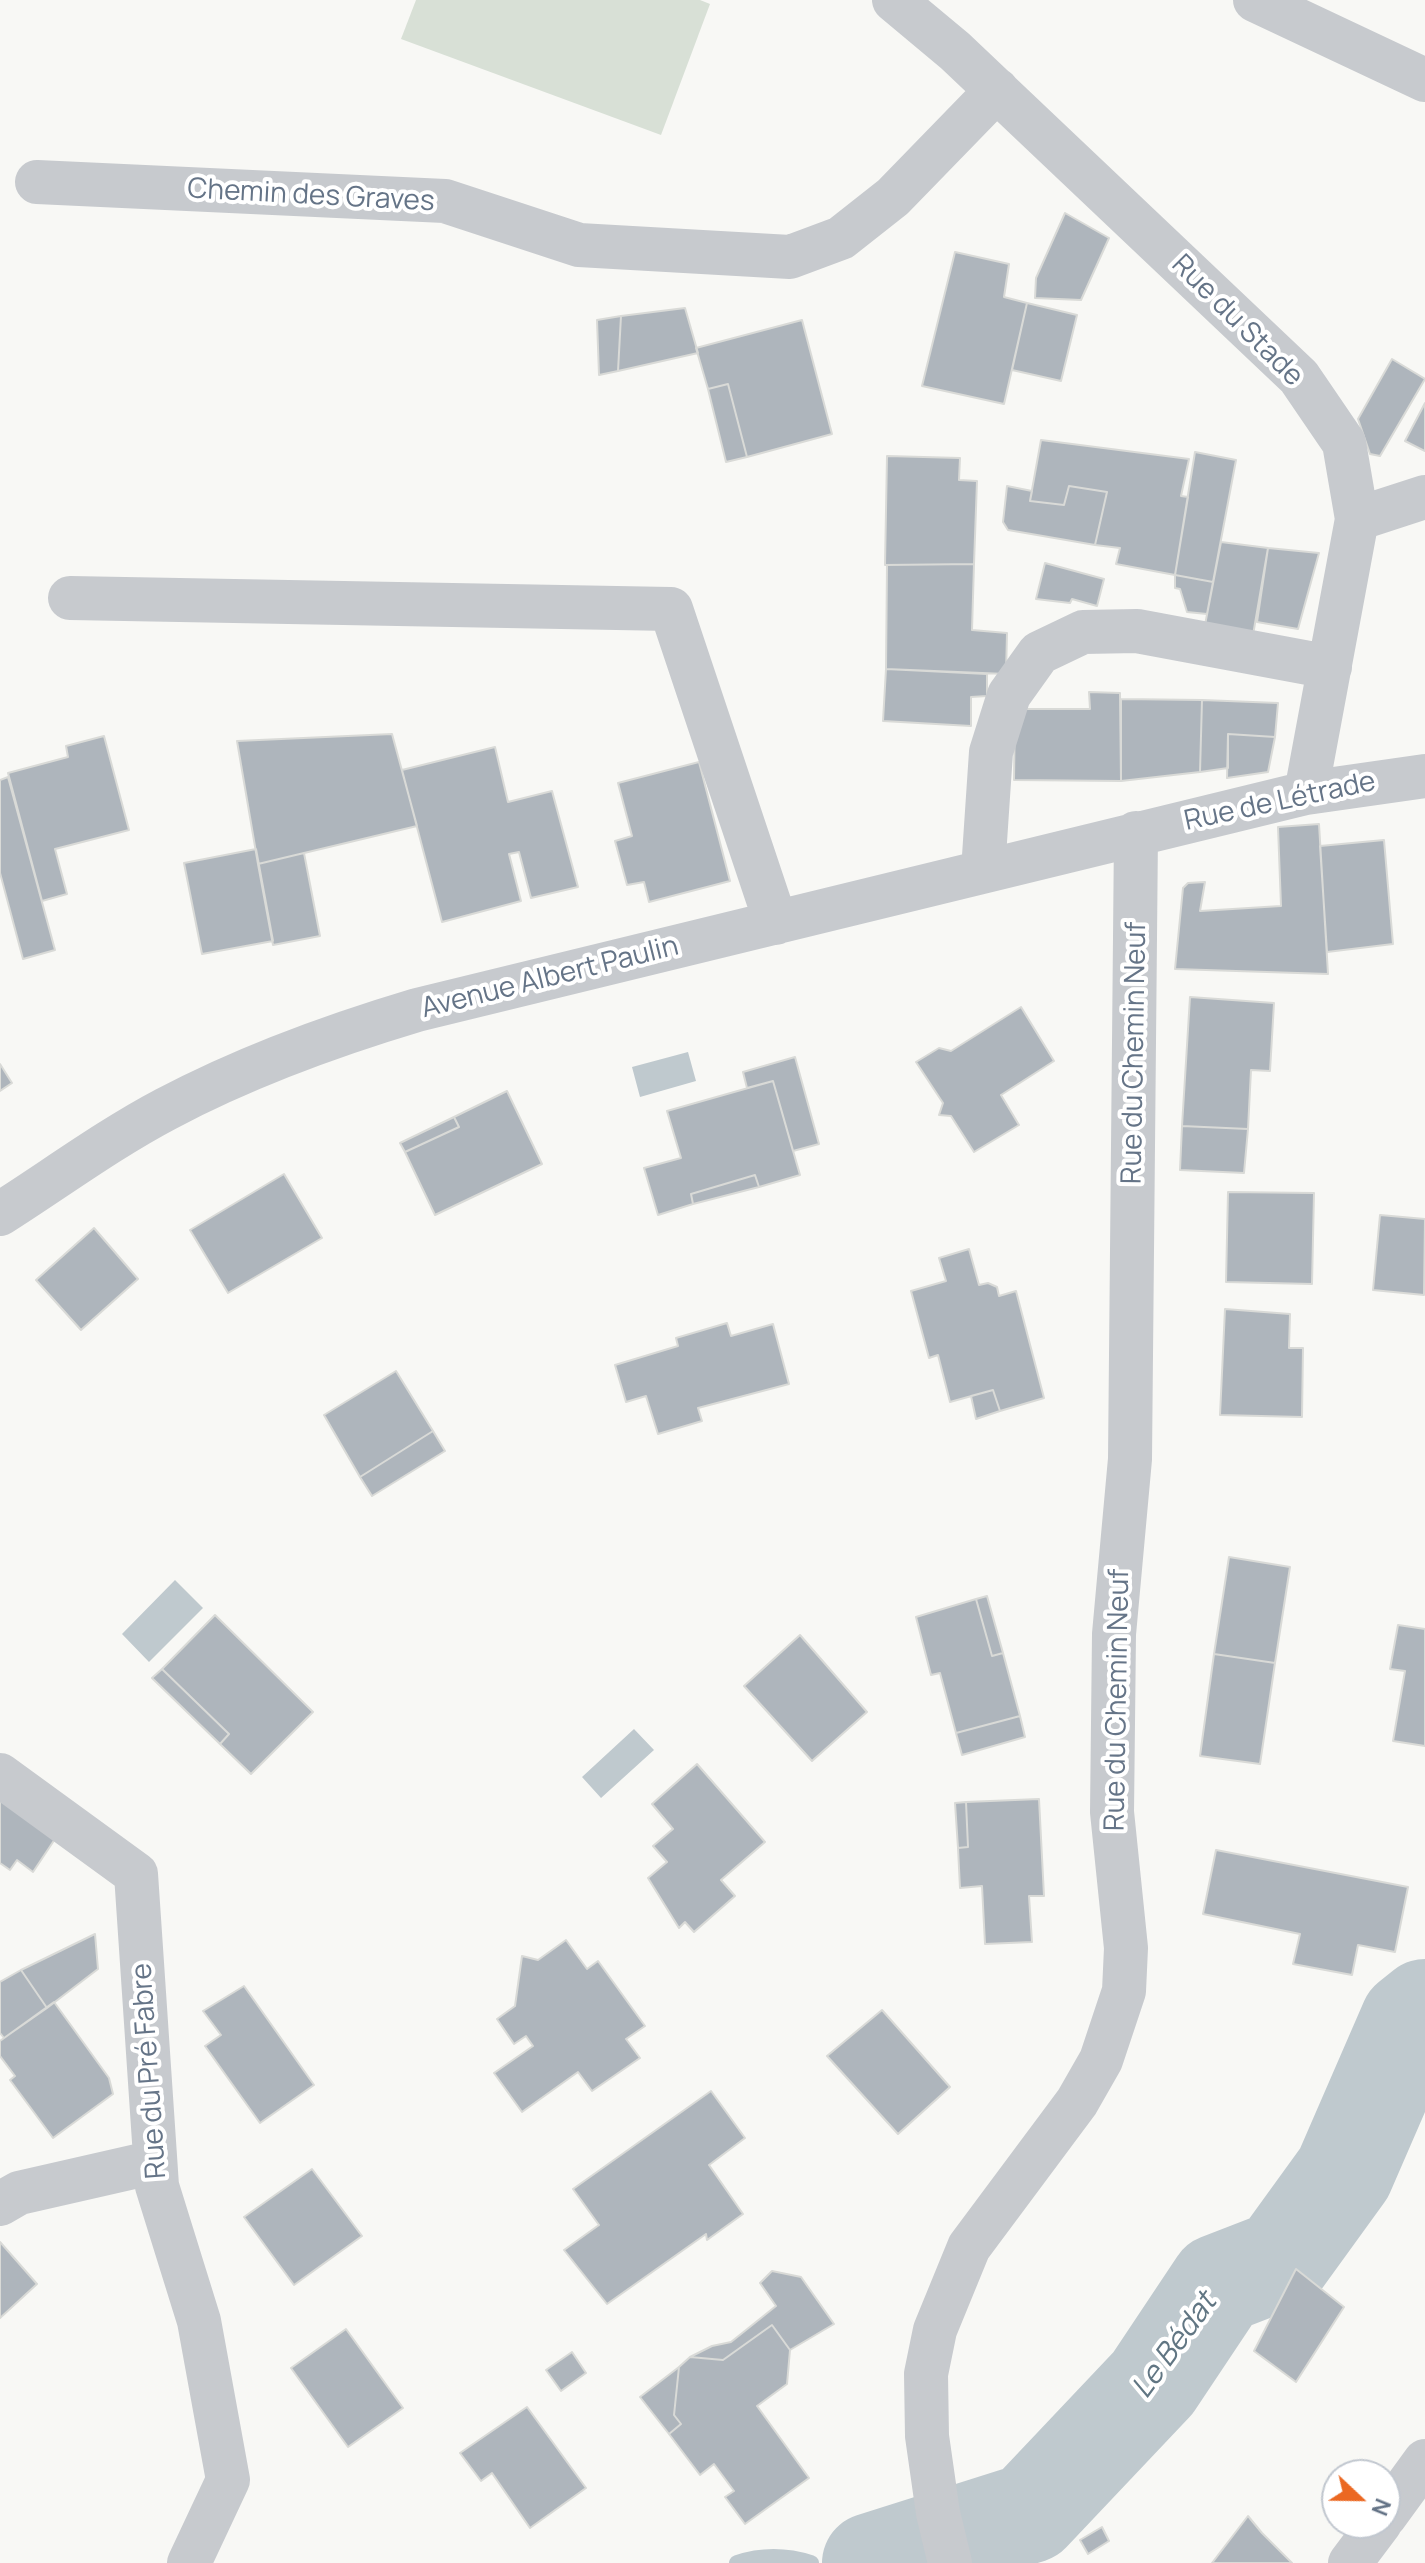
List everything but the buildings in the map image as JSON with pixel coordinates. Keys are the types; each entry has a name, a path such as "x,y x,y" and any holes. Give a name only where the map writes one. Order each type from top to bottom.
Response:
{"street":[{"name":"Rue du Stade","path":"894,0 997,90 1299,377 1344,443 1357,519 1306,793"},
{"path":"1255,0 1425,80"},
{"name":"Chemin des Graves","path":"37,182 445,201 579,245 790,257 841,238 893,197 997,90"},
{"path":"1357,519 1425,497"},
{"path":"70,598 671,609 776,923"},
{"path":"983,871 991,752 1009,695 1039,653 1083,632 1137,631 1330,667"},
{"name":"Rue de Létrade","path":"1136,833 1306,793 1425,776"},
{"name":"Avenue Albert Paulin","path":"0,1214 162,1111 265,1061 417,1010 1136,833"},
{"name":"Rue du Chemin Neuf","path":"950,2563 938,2513 927,2436 926,2374 946,2296 969,2247 1077,2102 1101,2060 1124,1991 1126,1948 1112,1812 1112,1738 1114,1634 1130,1459 1136,833"},
{"name":"Rue du Pré Fabre","path":"0,1775 136,1874 157,2186 199,2321 228,2480 189,2563"},
{"path":"0,2204 19,2193 155,2162"},
{"path":"1401,2494 1425,2461"},
{"path":"1350,2563 1368,2539"}],"shaded area":[{"path":"416,0 700,0 710,4 661,135 401,39"},
{"path":"688,1052 696,1081 640,1097 632,1067"},
{"path":"175,1580 203,1608 149,1662 122,1634"},
{"path":"634,1729 654,1750 601,1798 582,1777"}],"waterway":[{"name":"Le Bédat","path":"872,2563 1030,2513 1153,2383 1219,2284 1281,2260 1344,2173 1410,2021 1425,2009"},
{"path":"737,2563 774,2557 811,2563"}]}
